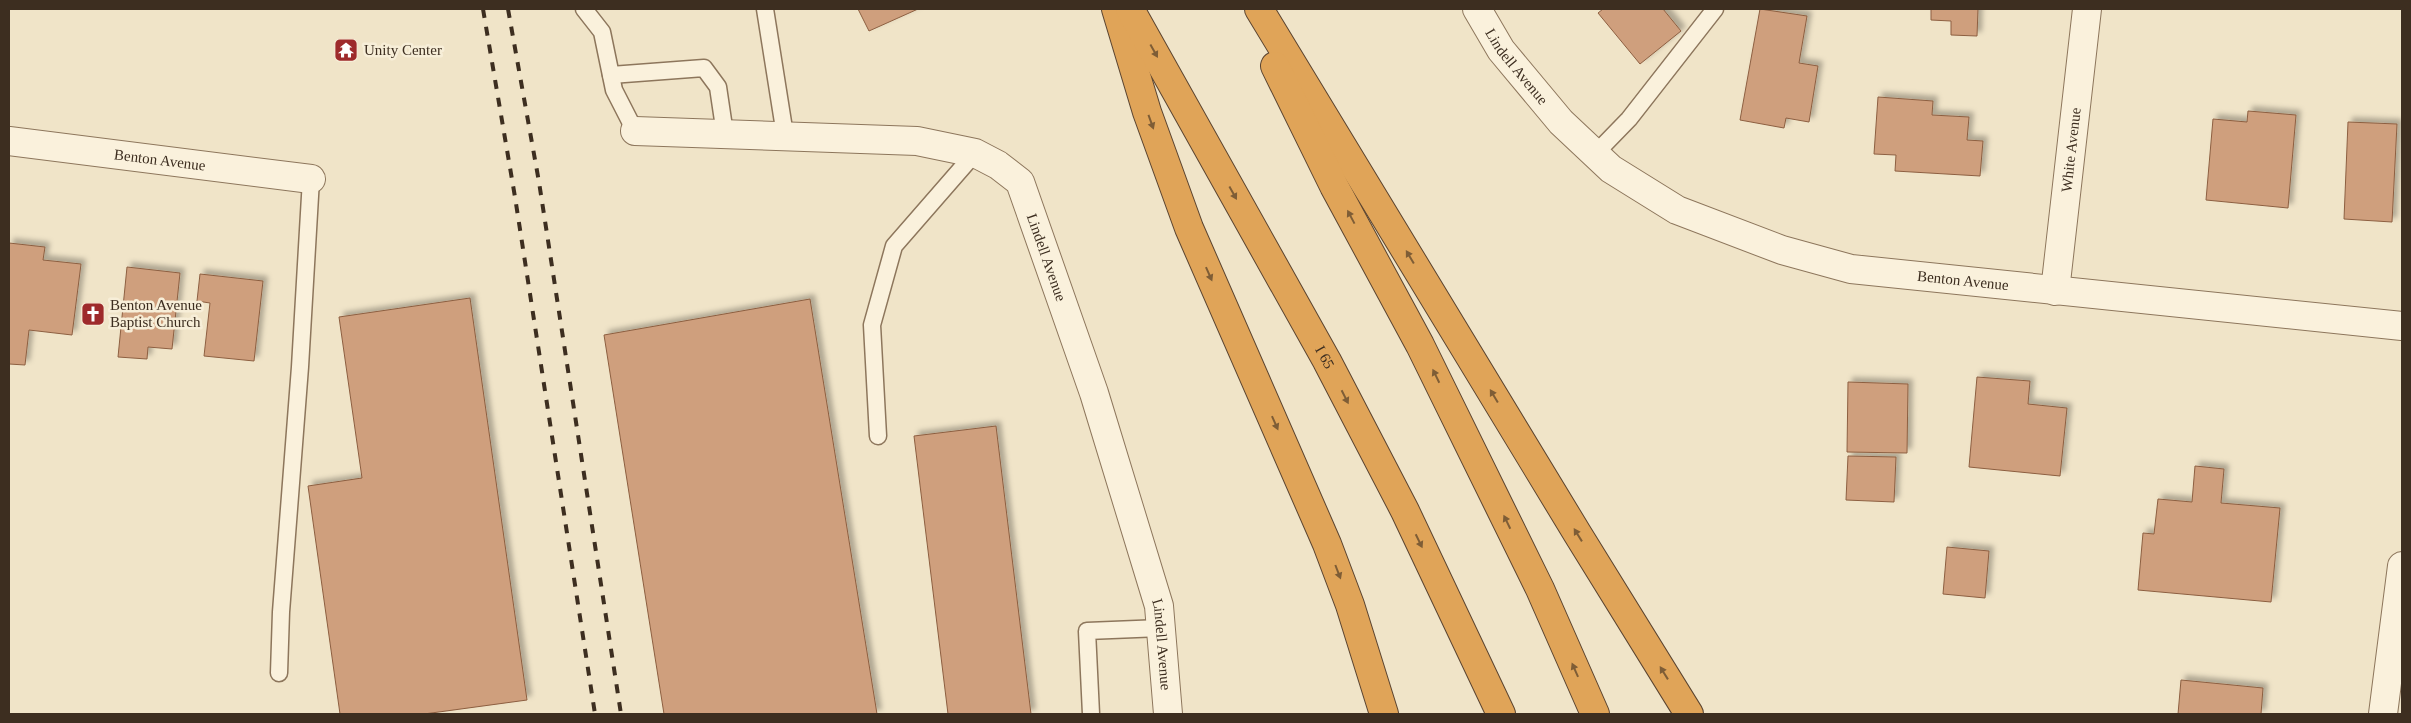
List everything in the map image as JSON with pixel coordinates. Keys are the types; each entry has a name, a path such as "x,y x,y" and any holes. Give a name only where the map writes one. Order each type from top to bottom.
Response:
{"highway":[{"path":"1116,9 1147,112 1189,228 1327,544 1350,605 1384,714"},
{"name":"I 65","path":"1130,9 1327,361 1405,511 1501,714"},
{"path":"1247,9 1334,186 1420,345 1540,589 1595,714"},
{"path":"1259,9 1689,714"}],"street":[{"name":"Lindell Avenue","path":"1477,9 1501,50 1561,122"},
{"name":"White Avenue","path":"2055,291 2087,9"},
{"name":"Benton Avenue","path":"1561,122 1611,169 1676,210 1782,250 1851,268 2055,291 2402,326"},
{"name":"Lindell Avenue","path":"635,131 917,141 975,153 998,165 1020,182 1094,393 1159,606 1168,714"},
{"name":"Benton Avenue","path":"9,141 311,179"},
{"path":"2383,714 2398,635 2402,566"}],"lane":[{"path":"584,9 602,32 614,90 635,131"},
{"path":"765,9 786,135"},
{"path":"1595,154 1629,119 1715,9"},
{"path":"611,76 704,68 718,87 726,134"},
{"path":"878,436 872,325 894,246 975,153"},
{"path":"280,673 281,612 300,366 311,179"},
{"path":"1091,714 1087,631 1160,628"}],"building":[{"path":"858,9 918,9 869,31"},
{"path":"1603,9 1663,9 1681,31 1640,64 1598,13"},
{"path":"1760,9 1807,16 1799,63 1818,66 1809,122 1786,118 1784,128 1740,120"},
{"path":"1931,9 1978,9 1977,36 1951,35 1951,21 1931,20"},
{"path":"1878,97 1933,101 1932,115 1969,117 1967,140 1983,141 1980,176 1895,171 1896,155 1874,154"},
{"path":"2248,111 2296,115 2288,208 2206,200 2213,119 2247,122"},
{"path":"2348,122 2397,124 2392,222 2344,219"},
{"path":"9,243 45,247 43,260 81,264 72,335 29,330 25,365 9,364"},
{"path":"127,267 180,273 172,349 148,347 147,359 118,357"},
{"path":"200,274 263,281 254,361 204,356 210,303 197,301"},
{"path":"470,298 527,700 424,714 340,714 308,486 362,478 339,317"},
{"path":"810,299 877,714 664,714 604,335"},
{"path":"1977,377 2030,381 2028,404 2067,408 2060,476 1969,467"},
{"path":"1848,382 1908,384 1907,453 1847,452"},
{"path":"996,426 1031,714 948,714 914,436"},
{"path":"1848,456 1896,457 1894,502 1846,500"},
{"path":"2195,466 2224,469 2221,503 2280,508 2271,602 2138,590 2143,533 2154,534 2158,499 2192,502"},
{"path":"1947,547 1989,551 1985,598 1943,594"},
{"path":"2181,680 2263,688 2261,714 2178,714"}],"railway":[{"path":"483,9 515,197 595,714"},
{"path":"508,9 539,182 621,714"}],"place":[{"name":"Unity Center","path":"346,50"},
{"name":"Benton Avenue Baptist Church","path":"93,314"}]}
